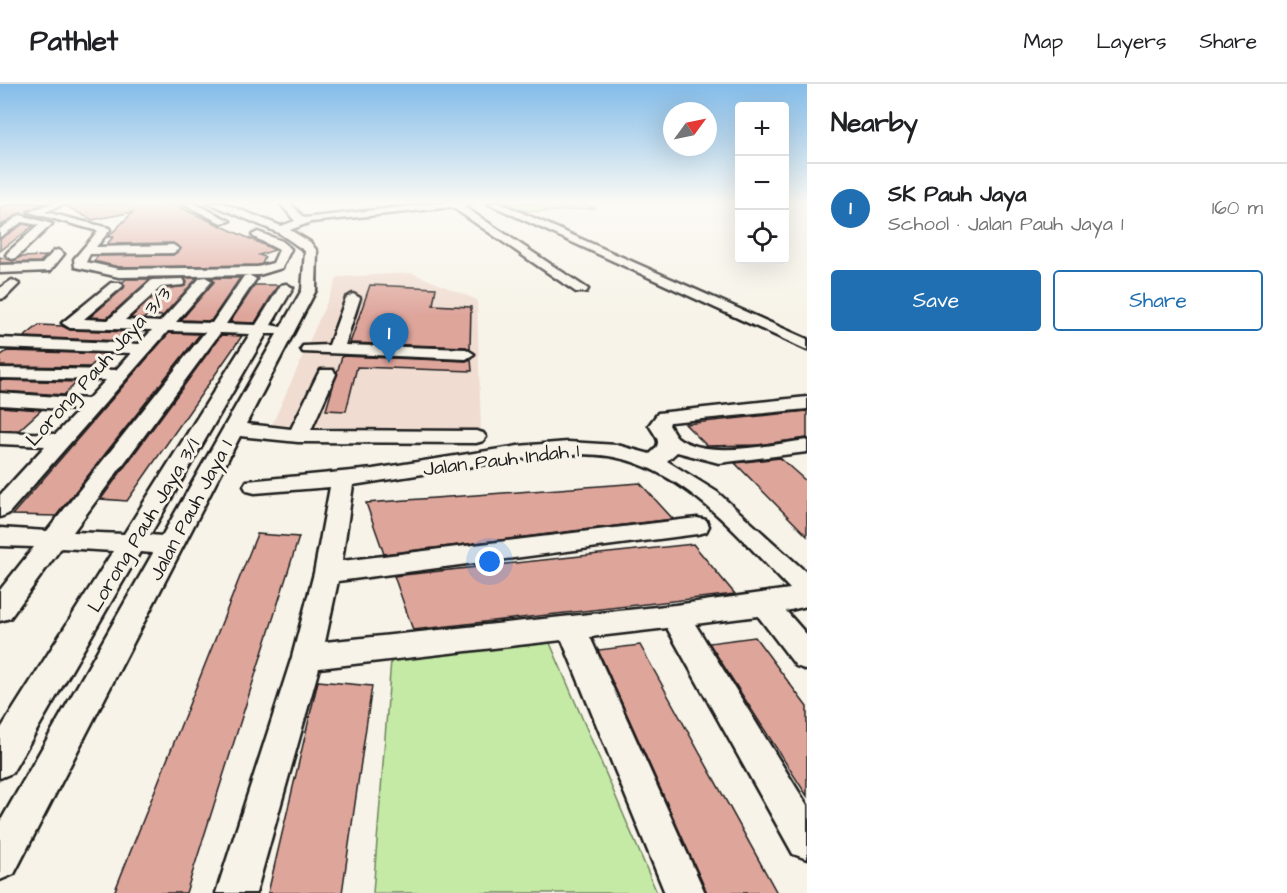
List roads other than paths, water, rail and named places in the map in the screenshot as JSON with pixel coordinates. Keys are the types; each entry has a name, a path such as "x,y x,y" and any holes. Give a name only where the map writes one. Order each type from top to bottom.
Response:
{"street":[{"path":"6,256 26,241"},
{"path":"96,241 80,259 79,264 119,273 259,271 278,265 285,249 273,241"},
{"name":"Jalan Pauh Jaya 1","path":"0,860 309,290 311,251 303,241"},
{"path":"508,241 581,290"},
{"path":"576,241 807,345"},
{"path":"88,251 172,249"},
{"path":"0,269 46,268 58,254 6,256"},
{"path":"0,610 216,328 249,279 157,283 112,324"},
{"name":"Lorong Pauh Jaya 3/3","path":"0,509 10,485 62,440 205,281"},
{"path":"0,295 6,284"},
{"path":"116,286 70,323 287,330"},
{"name":"Lorong Pauh Jaya 3/1","path":"0,761 286,288"},
{"path":"335,350 353,297"},
{"path":"0,343 144,349"},
{"path":"309,349 466,354"},
{"path":"0,373 120,375"},
{"path":"298,436 327,374"},
{"path":"0,399 93,405"},
{"path":"807,403 665,417 659,425 669,441 695,452 719,457 807,446"},
{"path":"233,429 298,436 476,437"},
{"path":"0,438 62,440"},
{"path":"653,463 664,455 669,441"},
{"name":"Jalan Pauh Indah 1","path":"255,486 343,479 562,448 602,448 653,463 673,473 712,499 807,589"},
{"path":"236,893 307,657 327,573 343,479"},
{"path":"327,573 697,526"},
{"path":"0,537 171,545"},
{"path":"307,657 572,629 765,604 807,596"},
{"path":"765,604 807,657"},
{"path":"675,616 807,840"},
{"path":"572,629 685,893"}],"place":[{"name":"SK Pauh Jaya","path":"389,363"}]}
